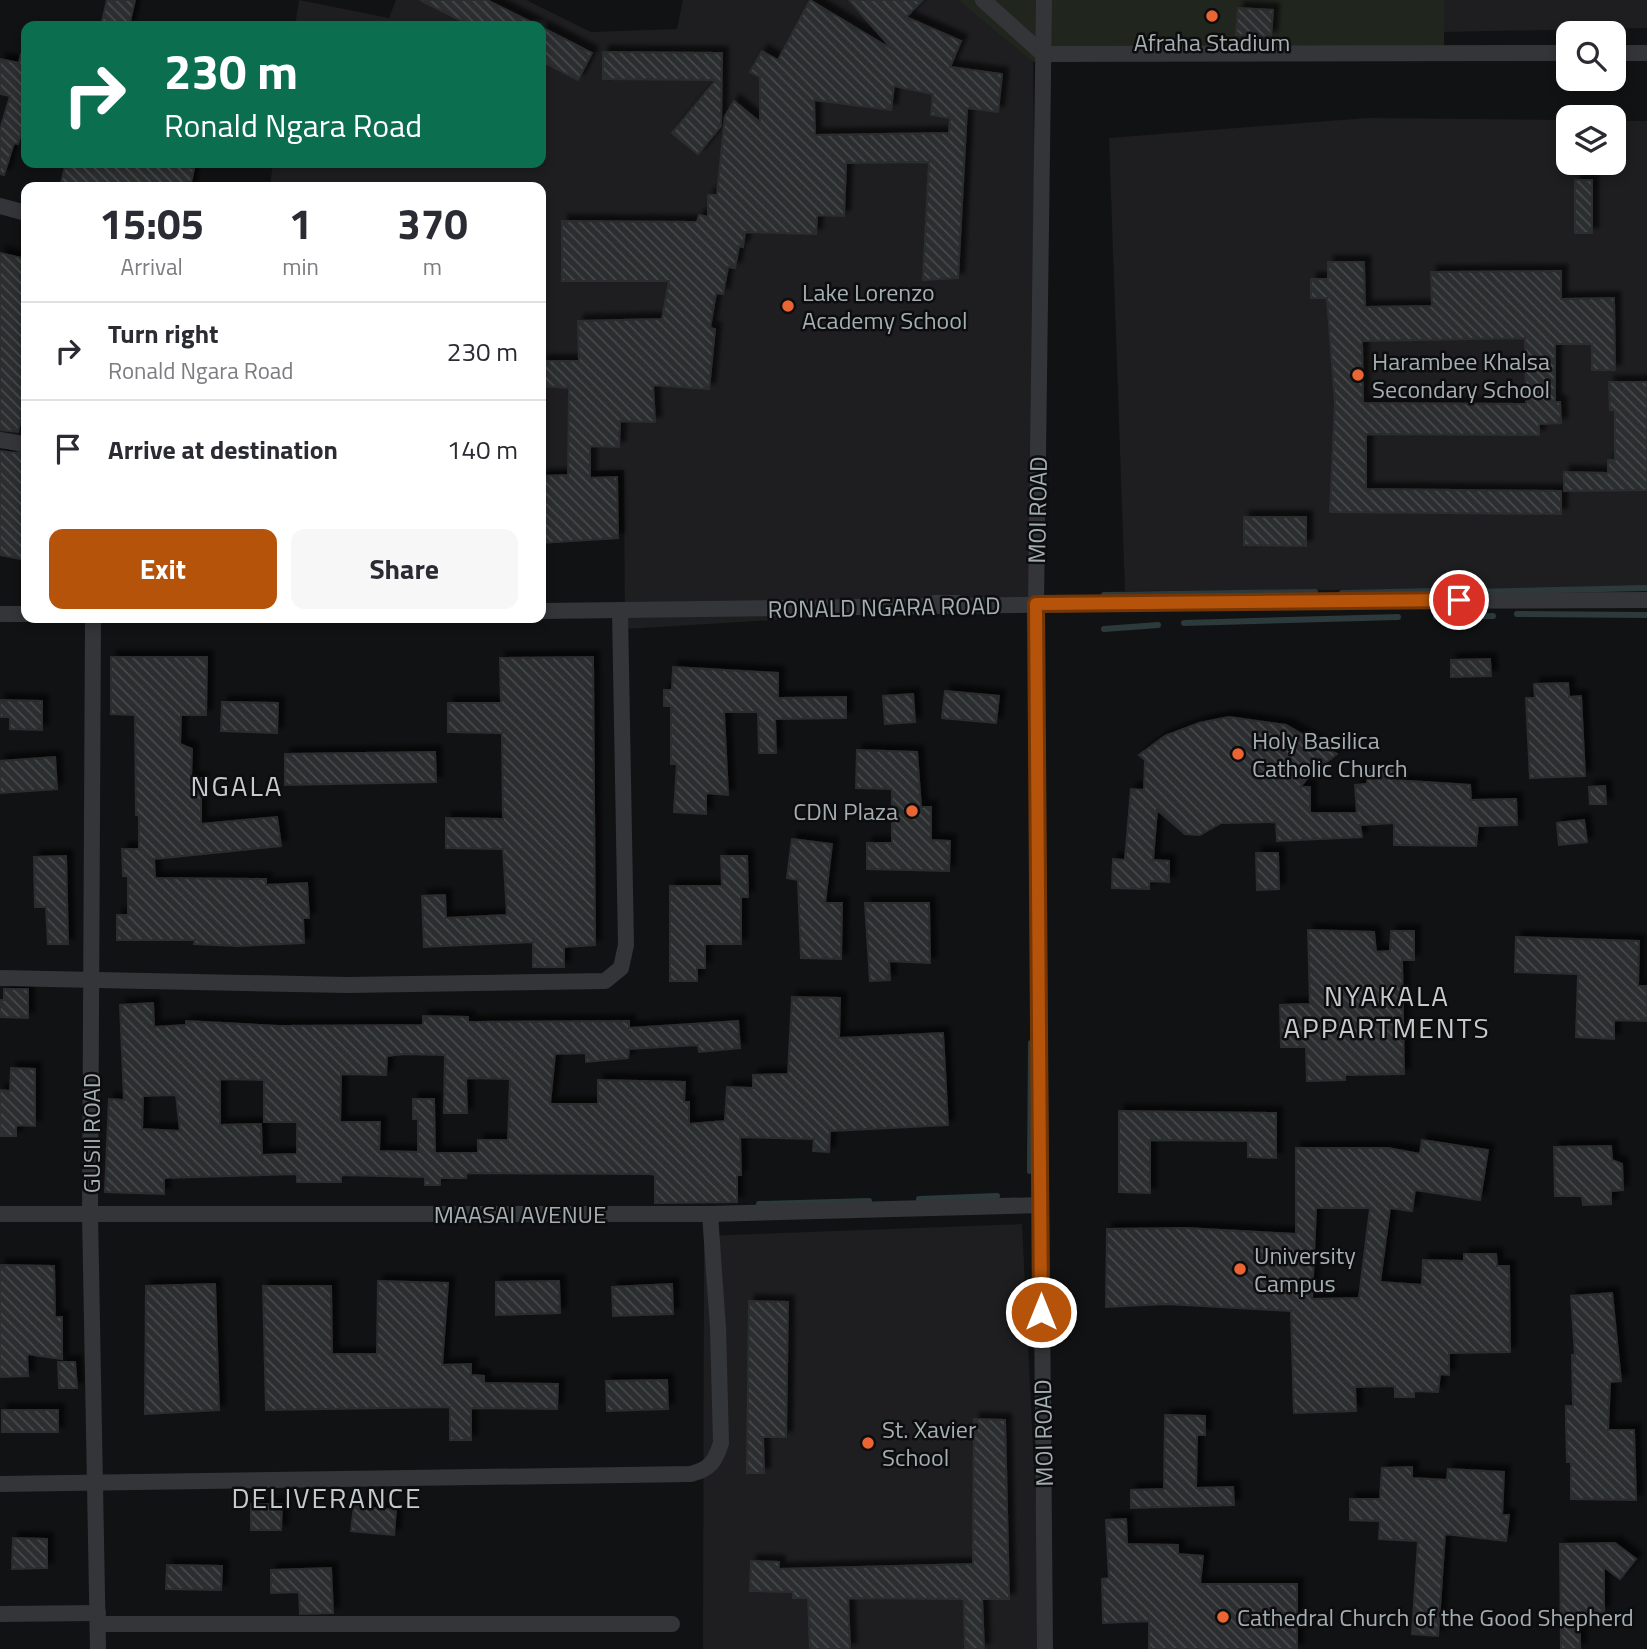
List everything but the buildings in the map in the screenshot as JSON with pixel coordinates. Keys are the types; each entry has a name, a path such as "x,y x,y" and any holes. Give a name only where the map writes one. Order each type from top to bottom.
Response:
{"street":[{"path":"983,0 1044,54 1556,53"},
{"name":"MOI ROAD","path":"1044,0 1036,604 1045,1649"},
{"path":"1626,53 1647,53"},
{"path":"0,206 21,212"},
{"path":"0,440 18,443"},
{"name":"RONALD NGARA ROAD","path":"546,611 1036,604 1647,600"},
{"path":"0,978 347,985 606,981 621,968 626,945 620,612"},
{"path":"0,614 21,614"},
{"name":"GUSII ROAD","path":"93,623 90,1213 98,1649"},
{"name":"MAASAI AVENUE","path":"0,1214 710,1214 1041,1205"},
{"path":"0,1484 93,1485 691,1474 705,1471 715,1461 721,1443 718,1328 710,1214"},
{"path":"0,1614 98,1619 672,1623"}],"shaded area":[{"name":"Lake Lorenzo Academy School","path":"299,0 389,18 396,0 526,0 591,32 677,29 683,0 958,0 1001,32 1033,62 1039,604 625,629 624,470 546,472 546,182 271,182 272,168 546,168 546,21 296,21"},
{"name":"Afraha Stadium","path":"958,0 1444,0 1444,56 1033,62"},
{"path":"1443,0 1647,0 1647,28 1626,28 1626,21 1556,21 1556,30 1443,32"},
{"name":"Harambee Khalsa Secondary School","path":"1367,118 1556,120 1556,175 1626,175 1626,121 1647,121 1647,588 1125,591 1109,138"},
{"name":"St. Xavier School","path":"1022,1224 1043,1649 703,1649 704,1236"}],"waterway":[{"path":"1472,592 1647,588"},
{"path":"1342,593 1437,591"},
{"path":"1104,595 1315,592"},
{"path":"934,598 964,598"},
{"path":"1517,614 1647,615"},
{"path":"1436,617 1493,616"},
{"path":"1184,623 1398,617"},
{"path":"1104,629 1158,625"},
{"path":"1030,1171 1031,1043"},
{"path":"919,1199 997,1196"},
{"path":"759,1204 869,1201"}],"place":[{"name":"Afraha Stadium","path":"1212,16"},
{"name":"Lake Lorenzo Academy School","path":"788,306"},
{"name":"Harambee Khalsa Secondary School","path":"1358,375"},
{"name":"Holy Basilica Catholic Church","path":"1238,754"},
{"name":"CDN Plaza","path":"912,811"},
{"name":"University Campus","path":"1240,1269"},
{"name":"St. Xavier School","path":"868,1443"},
{"name":"Cathedral Church of the Good Shepherd","path":"1223,1617"}],"district":[{"name":"NGALA","path":"237,785"},
{"name":"NYAKALA APPARTMENTS","path":"1387,1011"},
{"name":"DELIVERANCE","path":"327,1497"}],"route":[{"path":"1041,1312 1036,604 1459,600"}]}
